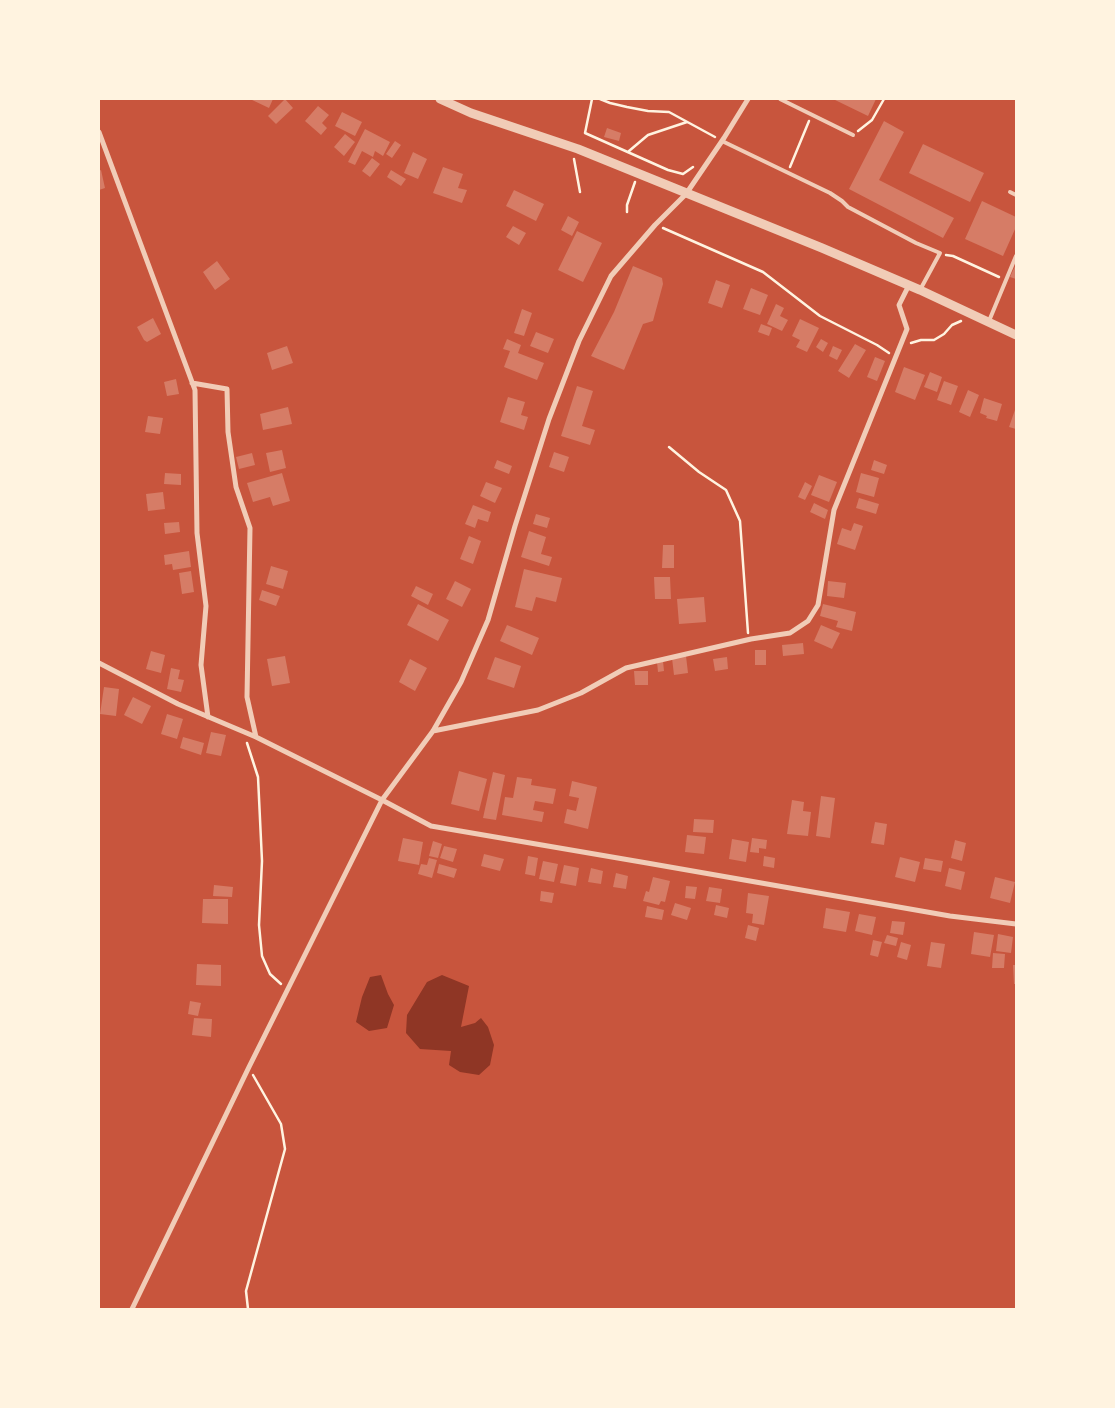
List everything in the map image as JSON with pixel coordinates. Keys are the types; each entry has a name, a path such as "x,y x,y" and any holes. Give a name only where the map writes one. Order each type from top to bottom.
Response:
{"street":[{"path":"440,99 471,113 578,149 822,248 909,285 1016,335"},
{"path":"132,1309 249,1067 382,800 433,731 461,682 488,620 548,418 580,341 611,276 655,224 686,194 748,99"},
{"path":"99,132 195,390 197,533 206,606 201,665 208,717"},
{"path":"433,731 538,710 581,693 626,668 749,639 790,633 808,621 818,605 834,510 907,329 899,305 909,285"},
{"path":"192,383 227,388 228,432 236,486 250,528 247,697 256,737"},
{"path":"99,663 178,704 256,737 432,826 950,916 1016,924"}],"lane":[{"path":"780,99 853,135"},
{"path":"722,141 788,171 830,193 848,207 940,254 920,290"},
{"path":"1010,192 1016,195"},
{"path":"988,322 1016,256"}],"path":[{"path":"580,192 574,156 585,133 592,99"},
{"path":"600,99 648,111 669,112 722,141"},
{"path":"853,135 872,120 884,99"},
{"path":"788,171 812,115"},
{"path":"628,152 648,135 687,122"},
{"path":"585,133 668,170 684,174 694,166"},
{"path":"711,143 715,137"},
{"path":"627,212 627,205 636,173"},
{"path":"655,224 763,272 820,316 895,356"},
{"path":"940,254 953,256 1006,280"},
{"path":"911,343 921,340 934,340 944,334 952,325 961,322"},
{"path":"668,447 699,472 726,490 740,521 749,639"},
{"path":"241,731 249,746 258,777 262,860 259,926 262,956 270,974 288,990"},
{"path":"248,1309 246,1291 285,1149 281,1124 249,1067"}],"shaded area":[{"path":"381,975 394,1005 387,1028 369,1031 356,1022 362,997 370,977"},
{"path":"442,975 469,986 461,1027 475,1023 481,1018 488,1027 494,1045 490,1065 479,1075 460,1072 449,1065 451,1051 420,1049 406,1033 407,1015 427,982"}],"building":[{"path":"250,99 273,99 269,108"},
{"path":"285,99 293,108 276,124 268,116"},
{"path":"833,99 876,99 868,116"},
{"path":"318,106 329,115 322,123 327,128 321,135 305,121"},
{"path":"342,112 362,122 355,136 335,126"},
{"path":"884,121 904,132 879,180 954,218 943,238 849,189"},
{"path":"607,128 621,133 619,141 604,137"},
{"path":"365,129 390,142 383,156 375,151 373,157 362,151 355,165 348,162"},
{"path":"345,134 355,142 344,156 334,147"},
{"path":"395,141 401,145 392,158 386,154"},
{"path":"923,144 984,173 970,202 909,173"},
{"path":"413,152 427,159 418,179 404,173"},
{"path":"372,158 380,164 370,177 362,171"},
{"path":"443,167 463,174 458,188 467,190 462,203 433,193"},
{"path":"101,170 105,188 99,190 99,171"},
{"path":"391,170 406,179 401,186 387,177"},
{"path":"514,190 544,204 536,221 506,206"},
{"path":"982,201 1016,217 1016,227 1003,256 965,239"},
{"path":"568,216 579,222 572,236 561,230"},
{"path":"513,226 526,233 519,245 506,237"},
{"path":"577,231 602,243 583,282 558,270"},
{"path":"217,261 230,279 215,290 203,272"},
{"path":"1016,264 1016,279 1010,277"},
{"path":"633,266 662,278 663,284 653,321 643,324 624,370 591,356 614,312"},
{"path":"716,280 730,285 722,308 708,303"},
{"path":"751,288 768,295 760,315 743,309"},
{"path":"776,304 784,308 780,316 788,320 782,331 767,324"},
{"path":"522,309 532,313 524,336 514,333"},
{"path":"153,318 161,334 147,342 137,327"},
{"path":"800,319 819,328 807,352 796,347 800,340 792,336"},
{"path":"761,324 772,328 769,336 758,332"},
{"path":"536,332 554,339 548,353 530,346"},
{"path":"507,339 521,345 518,353 544,363 537,380 504,367 510,351 503,349"},
{"path":"821,339 828,343 823,352 816,347"},
{"path":"855,344 866,350 849,378 838,371"},
{"path":"287,346 293,363 272,370 267,353"},
{"path":"833,346 842,350 837,360 829,356"},
{"path":"875,357 885,361 877,381 867,377"},
{"path":"904,367 925,375 915,400 895,392"},
{"path":"930,372 942,377 937,392 924,387"},
{"path":"176,379 179,394 167,396 164,382"},
{"path":"944,381 958,386 951,405 937,400"},
{"path":"577,386 593,391 582,426 595,430 590,445 561,436"},
{"path":"968,390 979,395 970,417 959,412"},
{"path":"508,397 525,402 521,415 528,417 524,430 500,422"},
{"path":"984,398 1002,404 997,421 986,418 987,416 980,413"},
{"path":"288,407 292,424 263,430 260,414"},
{"path":"1016,407 1016,429 1009,427"},
{"path":"148,416 163,418 160,434 145,432"},
{"path":"282,450 286,468 270,472 266,453"},
{"path":"554,452 569,457 564,472 549,467"},
{"path":"252,453 255,465 239,469 236,457"},
{"path":"497,460 512,466 509,474 494,468"},
{"path":"874,460 887,465 884,474 871,470"},
{"path":"165,473 181,474 181,485 164,484"},
{"path":"282,473 290,501 273,506 270,497 253,502 247,483"},
{"path":"861,473 879,478 874,497 856,492"},
{"path":"819,475 837,482 829,502 811,495"},
{"path":"486,482 502,488 495,503 480,496"},
{"path":"805,482 812,486 805,500 798,497"},
{"path":"163,492 165,509 148,511 146,494"},
{"path":"859,498 879,504 876,514 856,508"},
{"path":"814,503 828,510 825,519 810,512"},
{"path":"473,505 491,512 488,522 478,519 475,528 465,524"},
{"path":"536,514 550,518 547,528 533,524"},
{"path":"179,522 180,532 165,534 164,523"},
{"path":"854,523 863,526 855,550 837,544 842,528 851,531"},
{"path":"529,531 546,537 541,554 552,557 549,566 521,557"},
{"path":"469,536 481,541 473,564 460,559"},
{"path":"663,545 674,545 674,568 662,568"},
{"path":"189,551 191,567 173,570 172,564 165,565 164,555"},
{"path":"271,566 288,571 283,589 266,584"},
{"path":"524,569 562,578 556,602 536,597 532,611 515,607"},
{"path":"191,571 194,592 182,594 179,573"},
{"path":"654,577 670,577 671,599 655,599"},
{"path":"455,581 471,589 462,607 446,599"},
{"path":"828,581 846,583 844,598 827,596"},
{"path":"416,586 433,594 428,605 411,596"},
{"path":"262,590 280,596 276,606 259,600"},
{"path":"704,597 706,622 679,624 677,599"},
{"path":"418,604 449,620 438,641 407,625"},
{"path":"823,604 856,612 852,631 836,627 838,621 820,616"},
{"path":"507,625 539,638 532,655 500,641"},
{"path":"821,625 840,633 832,649 814,641"},
{"path":"803,643 804,654 783,656 782,645"},
{"path":"755,650 766,650 766,665 755,665"},
{"path":"151,651 165,655 161,673 146,669"},
{"path":"285,656 290,683 272,686 267,659"},
{"path":"686,656 688,673 674,675 672,658"},
{"path":"495,657 521,666 514,688 487,679"},
{"path":"727,657 728,669 715,671 713,659"},
{"path":"410,659 427,668 415,691 399,682"},
{"path":"663,661 664,671 658,672 657,662"},
{"path":"171,668 180,670 178,679 184,680 181,692 167,689"},
{"path":"634,671 648,671 648,685 635,685"},
{"path":"104,687 119,689 116,716 100,714"},
{"path":"133,697 151,706 142,724 124,715"},
{"path":"167,714 183,719 177,739 161,734"},
{"path":"211,732 226,735 221,756 206,753"},
{"path":"183,737 204,743 201,755 180,748"},
{"path":"459,771 487,779 479,811 451,804"},
{"path":"493,772 505,775 496,820 483,818"},
{"path":"517,777 532,779 531,785 556,789 553,804 535,801 533,810 544,812 542,822 502,815 505,797 513,798"},
{"path":"572,781 597,787 588,829 564,823 567,809 576,811 579,798 569,796"},
{"path":"821,796 835,798 830,838 816,836"},
{"path":"792,800 804,802 803,811 811,812 808,836 787,834"},
{"path":"694,819 714,820 713,833 693,832"},
{"path":"875,822 887,824 884,845 871,843"},
{"path":"687,835 706,837 704,854 685,852"},
{"path":"403,838 423,842 419,865 398,861"},
{"path":"752,838 767,840 766,849 759,848 759,853 750,852"},
{"path":"732,839 749,842 746,862 729,859"},
{"path":"955,840 966,843 962,861 951,858"},
{"path":"433,841 442,844 438,858 429,856"},
{"path":"444,846 457,849 453,862 440,858"},
{"path":"484,854 504,859 500,871 481,866"},
{"path":"528,856 538,858 535,876 525,874"},
{"path":"764,856 775,858 774,868 763,866"},
{"path":"900,857 920,862 915,882 895,877"},
{"path":"429,858 437,860 432,878 418,874 421,864 427,865"},
{"path":"925,858 943,861 941,872 923,869"},
{"path":"543,861 558,864 554,882 539,879"},
{"path":"439,864 457,869 454,878 437,873"},
{"path":"564,865 579,868 576,886 560,883"},
{"path":"591,868 603,871 601,884 588,882"},
{"path":"949,868 965,872 961,890 945,886"},
{"path":"616,873 628,876 626,889 613,887"},
{"path":"653,877 670,881 665,902 661,901 659,905 643,901 646,891 649,892"},
{"path":"995,877 1015,882 1010,903 990,898"},
{"path":"214,885 233,887 232,897 213,896"},
{"path":"686,886 697,887 695,899 685,898"},
{"path":"709,887 722,889 720,903 706,901"},
{"path":"541,891 554,893 552,903 540,901"},
{"path":"748,893 769,896 764,925 752,923 753,914 746,913"},
{"path":"203,899 228,899 228,924 202,923"},
{"path":"675,903 691,908 687,920 671,915"},
{"path":"716,905 729,908 727,918 714,915"},
{"path":"647,906 664,910 662,920 645,917"},
{"path":"826,908 850,912 846,932 823,928"},
{"path":"859,914 876,917 872,935 855,931"},
{"path":"892,921 905,922 903,935 890,933"},
{"path":"748,925 759,928 756,941 745,938"},
{"path":"974,932 994,935 990,957 971,954"},
{"path":"998,934 1013,937 1011,953 996,951"},
{"path":"887,935 898,938 896,946 884,943"},
{"path":"873,940 882,942 878,957 870,955"},
{"path":"901,942 911,945 907,960 897,957"},
{"path":"931,942 945,944 941,968 927,966"},
{"path":"993,953 1005,954 1004,968 992,968"},
{"path":"197,964 221,965 221,986 196,985"},
{"path":"1013,965 1016,965 1016,984 1014,984"},
{"path":"190,1001 201,1003 198,1016 188,1014"},
{"path":"194,1018 212,1019 211,1037 192,1035"}]}
